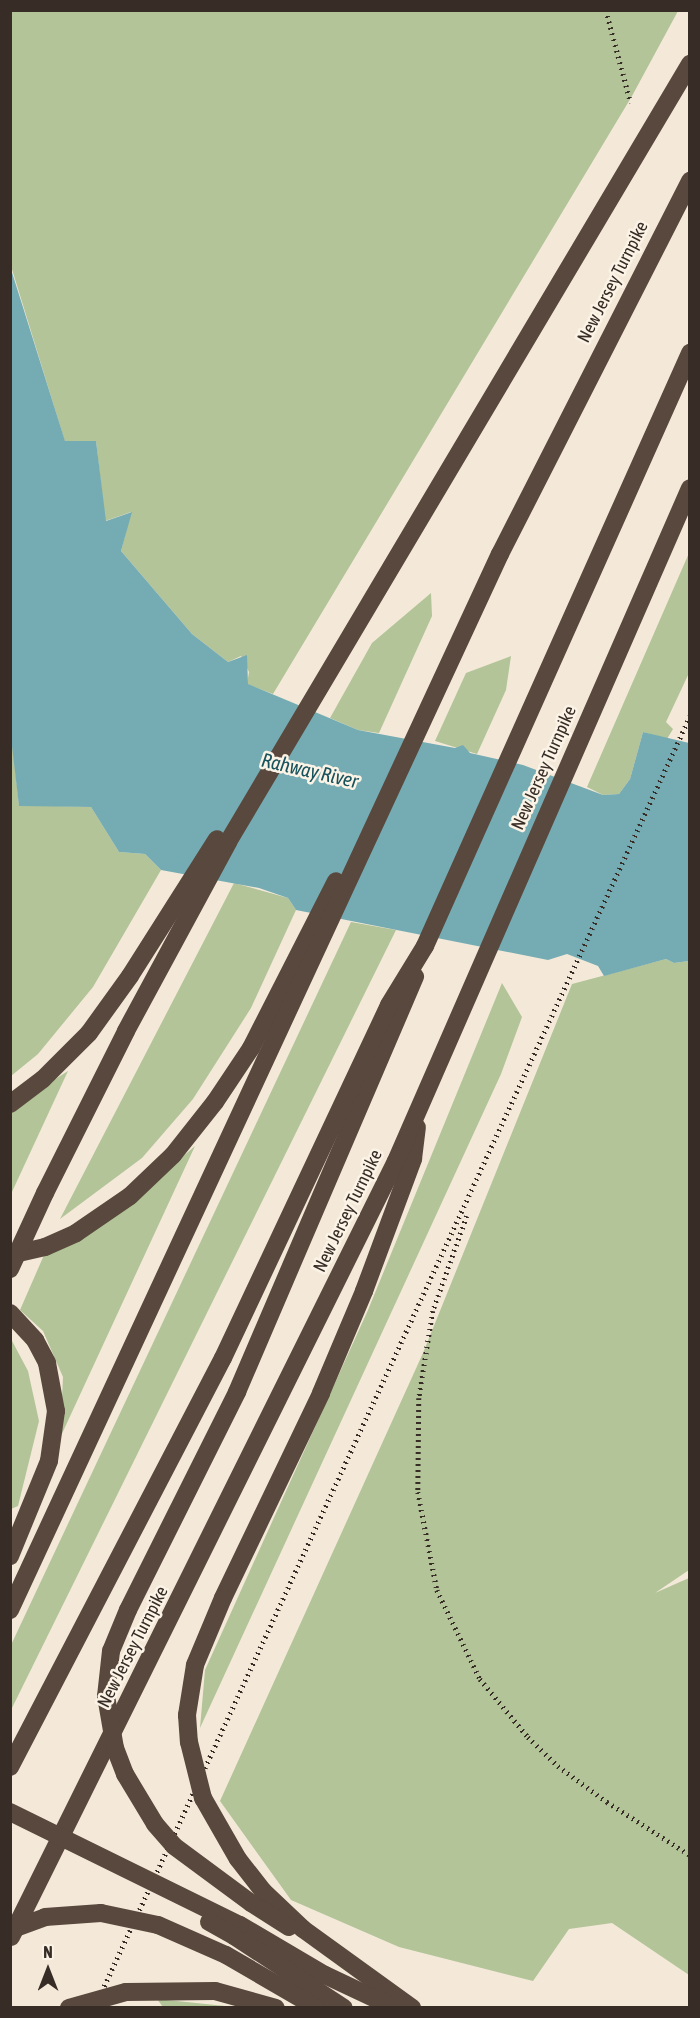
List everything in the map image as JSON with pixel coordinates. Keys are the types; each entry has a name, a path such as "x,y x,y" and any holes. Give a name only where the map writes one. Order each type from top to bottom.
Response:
{"highway":[{"path":"10,1269 45,1192 171,946 345,644 690,64"},
{"name":"New Jersey Turnpike","path":"294,980 446,672 556,442 690,181"},
{"name":"New Jersey Turnpike","path":"10,1767 223,1358 397,1007 690,352"},
{"name":"New Jersey Turnpike","path":"10,1937 404,1160 419,1107 690,488"},
{"path":"10,1104 43,1079 89,1033 345,644"},
{"path":"10,1255 45,1247 76,1233 130,1196 158,1170 228,1083 294,980"},
{"path":"10,1610 294,980"},
{"path":"397,1007 237,1392 128,1610 111,1651 106,1684 109,1723 125,1774 144,1809 174,1846 257,1897 337,1956 412,2007"},
{"path":"257,1897 203,1798 189,1742 187,1715 195,1665 223,1598 343,1341 404,1160"},
{"path":"10,1313 35,1340 47,1362 56,1411 49,1461 10,1556"},
{"path":"10,1812 325,1975 395,2007"},
{"path":"10,1826 237,1930 344,2007"},
{"path":"10,1929 45,1917 101,1912 158,1925 226,1955 317,2007"},
{"path":"69,2007 126,1992 215,1991 276,2007"}],"green space":[{"path":"10,11 678,11 632,96 273,694 247,684 249,672 241,656 228,662 192,634 121,551 131,512 105,521 96,441 65,442 11,266"},
{"path":"689,553 689,673 666,722 673,729 667,739 643,732 630,779 619,794 603,795 587,787"},
{"path":"431,593 432,616 379,733 358,730 330,718 372,643"},
{"path":"511,656 506,690 477,754 435,741 466,673"},
{"path":"11,729 19,805 91,807 119,852 145,854 161,870 93,987 38,1054 11,1076"},
{"path":"234,883 288,898 296,910 251,1008 193,1099 142,1158 60,1219"},
{"path":"351,922 396,930 11,1710 11,1645"},
{"path":"666,959 674,963 689,961 689,1570 655,1593 689,1578 689,1975 612,1923 569,1929 533,1981 399,1947 291,1900 220,1801 423,1353 572,984"},
{"path":"502,983 522,1017 501,1074 200,1728 205,1670 368,1310"},
{"path":"68,1071 11,1194 11,1107"},
{"path":"195,1146 60,1438 63,1377 43,1331 20,1310 44,1255 165,1172"},
{"path":"11,1339 28,1371 39,1421 18,1506 11,1509"},
{"path":"157,1999 235,2007 163,2007"}],"water":[{"name":"Rahway River","path":"10,266 65,441 96,441 106,521 132,512 121,551 192,634 228,662 247,655 248,684 358,730 455,748 463,745 470,753 523,765 603,795 619,794 630,779 643,732 689,743 689,961 674,963 666,959 604,976 598,966 567,954 548,960 296,910 288,898 259,888 161,870 145,854 119,852 91,807 19,806 10,729"}],"railway":[{"path":"606,10 631,103"},
{"path":"94,2008 690,716"},
{"path":"467,1216 433,1311 419,1398 418,1492 437,1590 480,1679 528,1737 558,1766 607,1802 690,1855"}]}
